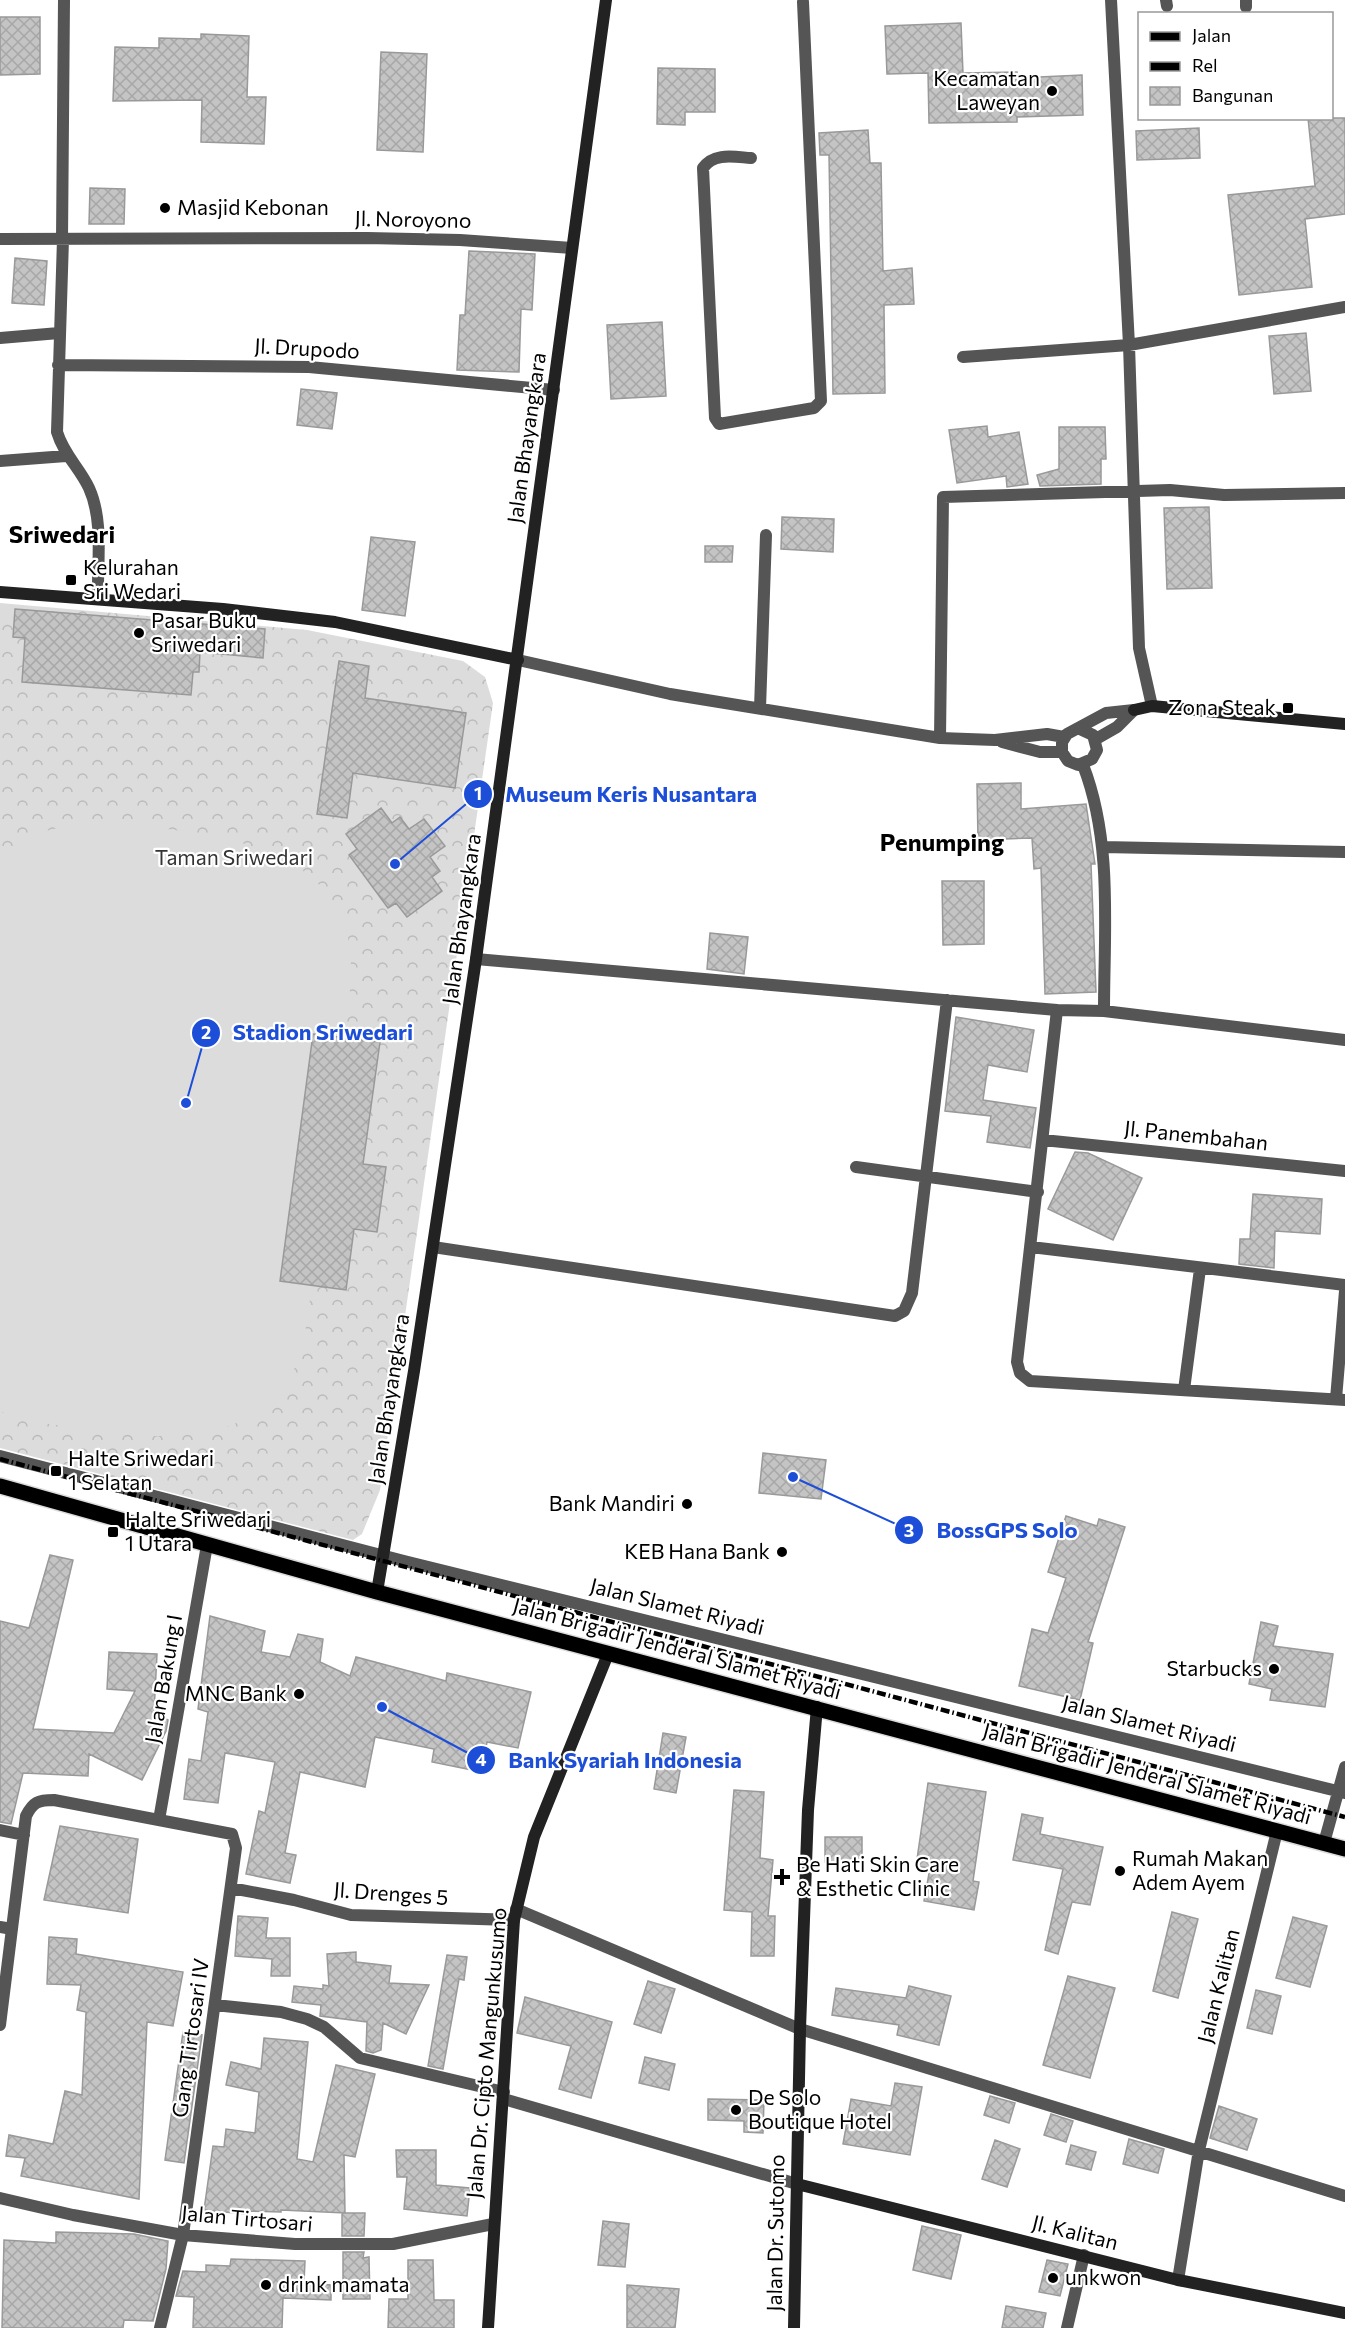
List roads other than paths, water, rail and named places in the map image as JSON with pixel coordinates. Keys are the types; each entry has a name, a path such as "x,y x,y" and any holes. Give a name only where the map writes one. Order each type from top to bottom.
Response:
{"main road":[{"name":"Jalan Bhayangkara","path":"377,1592 433,1247 476,959 606,0"},
{"path":"0,592 223,609 335,622 518,660"},
{"path":"1134,710 1152,706 1345,724"},
{"name":"Jalan Brigadir Jenderal Slamet Riyadi","path":"0,1486 377,1592 1345,1849"},
{"name":"Jalan Dr. Cipto Mangunkusumo","path":"488,2328 515,1914 534,1837 608,1654"},
{"name":"Jalan Dr. Sutomo","path":"794,2328 800,2029 808,1810 817,1707"},
{"name":"Jl. Kalitan","path":"796,2184 1178,2280 1345,2313"}],"street":[{"path":"64,0 63,240 57,432 66,456 83,477 95,505 98,599"},
{"path":"1111,0 1129,345 1140,648 1152,706"},
{"path":"751,158 720,157 707,162 703,168 715,418 719,424 814,408 821,401 803,2"},
{"name":"Jl. Noroyono","path":"0,239 367,238 486,242 572,248"},
{"path":"963,357 1129,345 1345,307"},
{"path":"0,338 59,333"},
{"name":"Jl. Drupodo","path":"58,365 309,367 554,390"},
{"path":"0,461 66,456"},
{"path":"940,738 943,497 1170,490 1224,495 1345,493"},
{"path":"760,708 766,535"},
{"path":"518,660 670,694 940,738 996,740 1047,734 1064,737"},
{"path":"1083,765 1068,761 1062,752 1064,737 1106,713 1134,710"},
{"path":"1096,740 1117,727 1134,710"},
{"path":"1080,729 1089,732 1096,740 1095,755 1083,765"},
{"path":"996,740 1040,752 1062,752"},
{"path":"1083,765 1096,804 1103,847 1104,1011"},
{"path":"1103,847 1345,852"},
{"path":"476,959 1057,1010 1104,1011 1345,1040"},
{"path":"433,1247 895,1316 904,1311 912,1293 947,1000"},
{"path":"1057,1010 1017,1362 1020,1373 1030,1381 1340,1400 1345,1291"},
{"name":"Jl. Panembahan","path":"1043,1140 1345,1171"},
{"path":"856,1167 924,1179 1038,1192"},
{"path":"1031,1247 1345,1285"},
{"path":"1184,1390 1200,1269"},
{"name":"Jalan Slamet Riyadi","path":"0,1456 383,1556 1342,1792"},
{"name":"Jalan Bakung I","path":"159,1820 207,1545"},
{"path":"1324,1843 1342,1792 1345,1767"},
{"path":"0,2025 6,1928 26,1816 32,1804 40,1800 159,1820"},
{"name":"Gang Tirtosari IV","path":"159,1820 226,1832 234,1838 236,1848 183,2235 160,2328"},
{"path":"0,1830 24,1835"},
{"name":"Jalan Kalitan","path":"1178,2280 1199,2150 1277,1831"},
{"name":"Jl. Drenges 5","path":"231,1888 280,1896 351,1915 515,1914"},
{"path":"515,1914 800,2029 1345,2196"},
{"path":"215,2005 281,2012 307,2019 324,2026 360,2058 504,2096 796,2184"},
{"name":"Jalan Tirtosari","path":"0,2198 82,2217 183,2235 265,2242 359,2245 423,2239 493,2224"},
{"path":"1067,2328 1084,2255"}],"railway":[{"path":"0,1459 1345,1817"}],"place":[{"name":"Kecamatan Laweyan","path":"1052,91"},
{"name":"Masjid Kebonan","path":"165,208"},
{"name":"Kelurahan Sri Wedari","path":"71,580"},
{"name":"Pasar Buku Sriwedari","path":"139,633"},
{"name":"Zona Steak","path":"1288,708"},
{"name":"Museum Keris Nusantara","path":"395,864"},
{"name":"Stadion Sriwedari","path":"186,1103"},
{"name":"Halte Sriwedari 1 Selatan","path":"56,1471"},
{"name":"BossGPS Solo","path":"793,1477"},
{"name":"Bank Mandiri","path":"687,1504"},
{"name":"Halte Sriwedari 1 Utara","path":"113,1532"},
{"name":"KEB Hana Bank","path":"782,1552"},
{"name":"Starbucks","path":"1274,1669"},
{"name":"MNC Bank","path":"299,1694"},
{"name":"Bank Syariah Indonesia","path":"382,1707"},
{"name":"Rumah Makan Adem Ayem","path":"1120,1871"},
{"name":"Be Hati Skin Care & Esthetic Clinic","path":"782,1877"},
{"name":"De Solo Boutique Hotel","path":"736,2110"},
{"name":"unkwon","path":"1053,2278"},
{"name":"drink mamata","path":"266,2285"}],"district":[{"name":"Sriwedari","path":"62,535"},
{"name":"Penumping","path":"942,843"}],"park label":[{"name":"Taman Sriwedari","path":"234,858"}]}
